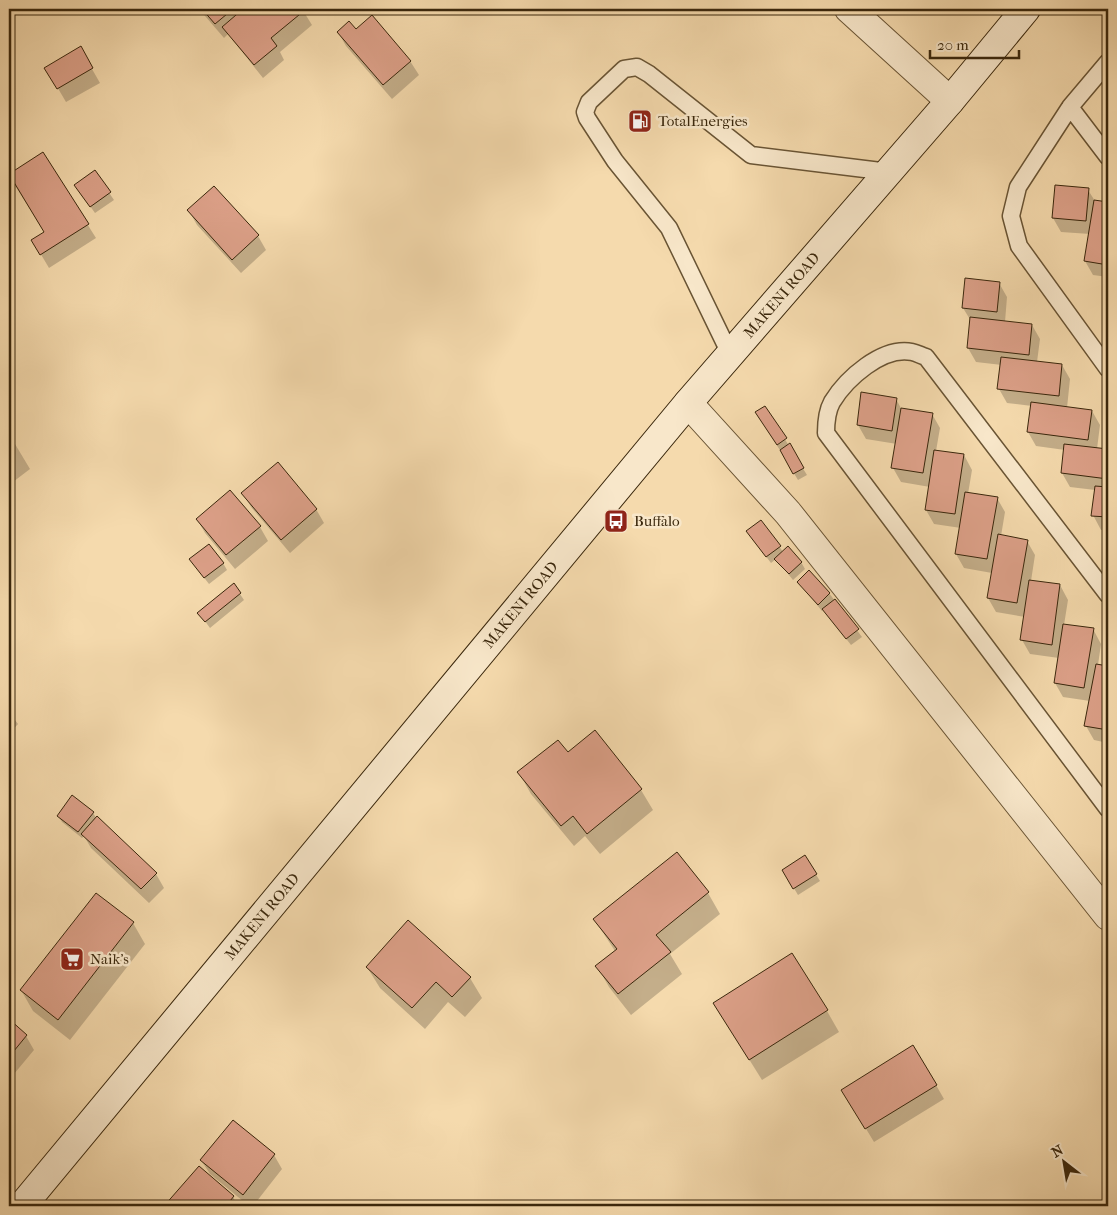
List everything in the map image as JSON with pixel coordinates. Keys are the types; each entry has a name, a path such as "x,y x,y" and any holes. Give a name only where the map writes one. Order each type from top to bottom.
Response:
{"main road":[{"path":"849,9 950,101"},
{"name":"MAKENI ROAD","path":"22,1206 688,403 950,101 1026,9"},
{"path":"688,403 788,513 1107,913"}],"lane":[{"path":"1108,62 1070,107 1018,187 1010,216 1019,246 1108,370"},
{"path":"730,354 669,228 616,162 587,118 586,112 589,102 624,70 637,67 649,74 751,156 888,172"},
{"path":"1070,107 1108,157"},
{"path":"1108,595 926,357 911,352 898,352 875,360 851,379 832,403 826,419 826,432 1108,810"}],"building":[{"path":"202,9 233,9 215,24"},
{"path":"243,9 305,10 271,38 277,46 254,65 222,27"},
{"path":"372,15 411,61 383,85 337,32 349,21 356,29"},
{"path":"81,46 93,68 57,89 44,68"},
{"path":"43,152 89,224 40,255 31,240 44,232 9,174"},
{"path":"95,170 111,192 90,207 74,185"},
{"path":"1055,185 1089,188 1086,221 1052,218"},
{"path":"214,186 259,235 232,260 187,210"},
{"path":"1094,200 1108,202 1108,265 1084,261"},
{"path":"965,278 1000,282 997,312 962,308"},
{"path":"970,317 1032,324 1029,355 967,348"},
{"path":"1001,357 1062,364 1059,396 997,389"},
{"path":"861,392 897,398 892,431 857,425"},
{"path":"1031,402 1092,410 1088,440 1027,432"},
{"path":"765,406 787,438 777,445 755,412"},
{"path":"901,408 933,413 923,473 891,468"},
{"path":"790,443 804,468 793,474 780,450"},
{"path":"1064,444 1108,449 1108,479 1061,473"},
{"path":"934,450 964,454 955,514 925,510"},
{"path":"278,462 317,509 281,540 241,493"},
{"path":"1095,486 1108,487 1108,517 1091,516"},
{"path":"230,490 261,526 226,555 196,519"},
{"path":"965,492 998,497 987,559 955,554"},
{"path":"761,520 781,546 766,557 746,531"},
{"path":"998,534 1028,540 1017,603 987,598"},
{"path":"209,544 224,563 204,578 189,559"},
{"path":"788,546 802,562 789,574 774,559"},
{"path":"809,570 830,593 818,605 797,582"},
{"path":"1029,580 1060,584 1052,645 1020,640"},
{"path":"234,583 241,593 205,622 197,613"},
{"path":"835,599 859,629 846,639 822,609"},
{"path":"1063,624 1094,628 1084,688 1054,683"},
{"path":"1096,664 1108,666 1108,730 1084,726"},
{"path":"595,730 642,789 587,834 573,816 561,826 517,772 558,740 568,752"},
{"path":"72,795 94,812 78,832 57,816"},
{"path":"97,816 157,873 141,889 81,834"},
{"path":"677,852 709,892 656,935 671,952 618,994 595,966 617,949 593,919"},
{"path":"805,855 817,874 793,889 782,870"},
{"path":"96,893 134,922 58,1020 20,990"},
{"path":"408,920 471,977 452,997 436,982 412,1008 366,967"},
{"path":"792,953 828,1010 749,1060 713,1003"},
{"path":"9,1019 27,1035 9,1057"},
{"path":"913,1045 937,1085 865,1129 841,1090"},
{"path":"233,1120 275,1154 243,1195 200,1160"},
{"path":"199,1166 234,1196 226,1206 164,1206"}],"place":[{"name":"TotalEnergies","path":"640,121"},
{"name":"Buffalo","path":"616,521"},
{"name":"Naik's","path":"72,959"}]}
